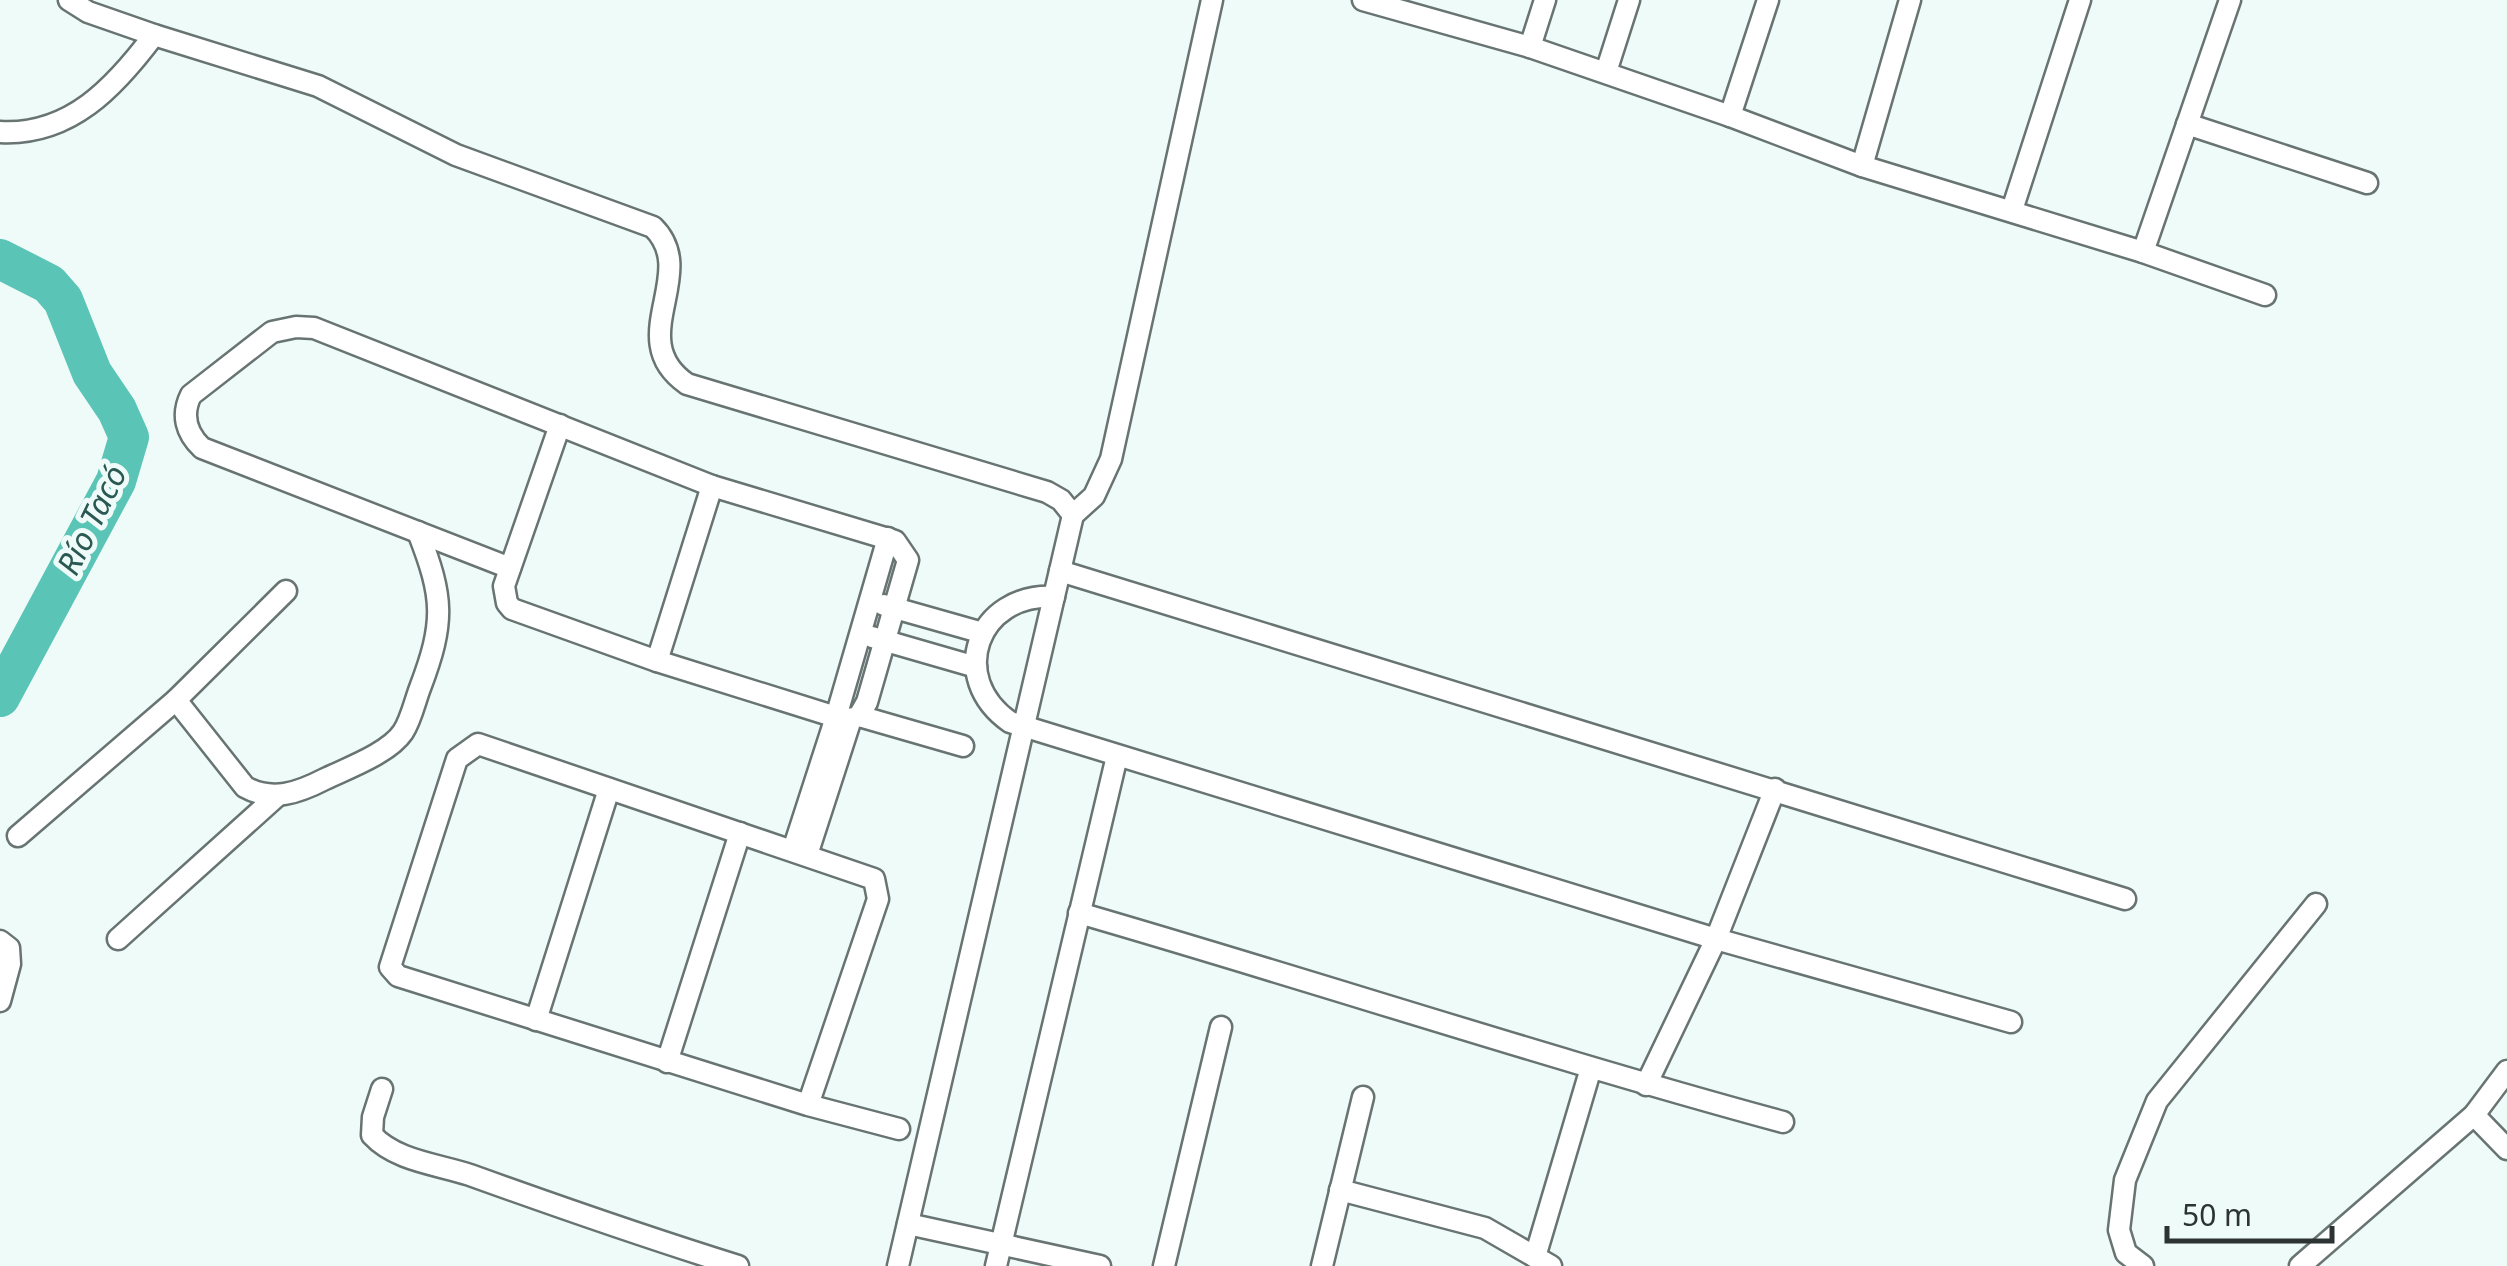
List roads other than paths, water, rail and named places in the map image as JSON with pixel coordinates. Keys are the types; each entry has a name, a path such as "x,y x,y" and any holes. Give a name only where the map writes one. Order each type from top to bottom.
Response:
{"street":[{"path":"69,0 88,12 154,35 318,86 456,154 653,227 666,243 670,262 659,328 660,349 669,369 687,384 1047,492 1061,500 1073,515"},
{"path":"898,1266 1073,515 1094,496 1111,460 1212,0"},
{"path":"1363,0 1530,47 1862,166 2143,252 2264,295"},
{"path":"1530,47 1546,0"},
{"path":"1606,72 1629,0"},
{"path":"1730,116 1768,0"},
{"path":"1862,166 1910,0"},
{"path":"2012,210 2080,0"},
{"path":"2143,252 2230,0"},
{"path":"0,132 38,132 57,125 120,80 154,35"},
{"path":"2187,124 2367,183"},
{"path":"510,568 202,448 186,422 191,395 272,332 306,326 712,486 888,538 901,546 908,560 866,702 849,718"},
{"path":"560,425 510,568 504,595 518,613 657,661 849,718 963,746"},
{"path":"657,661 712,486"},
{"path":"176,700 245,786 260,796 277,796 309,787 368,759 403,733 434,651 440,612 436,579 418,532"},
{"path":"800,853 849,718 860,634 888,538"},
{"path":"1060,571 2125,899"},
{"path":"18,836 176,700 286,591"},
{"path":"1054,598 1030,598 1007,607 983,634 976,666 978,680 999,714 1022,728 1716,939 2011,1022"},
{"path":"870,601 983,634"},
{"path":"860,634 976,666"},
{"path":"808,1105 878,899 874,879 478,744 457,759 390,967 398,976 808,1105 900,1129"},
{"path":"996,1266 1116,756"},
{"path":"536,1020 610,789"},
{"path":"1646,1085 1716,939 1775,789"},
{"path":"118,939 277,796"},
{"path":"667,1062 740,832"},
{"path":"2143,1266 2126,1254 2118,1230 2124,1180 2157,1101 2316,904"},
{"path":"1079,914 1270,968 1646,1085 1783,1122"},
{"path":"0,941 8,948 10,964 0,1000"},
{"path":"1164,1266 1221,1026"},
{"path":"1340,1190 1484,1228 1543,1261 1591,1068"},
{"path":"2300,1266 2474,1115 2507,1071"},
{"path":"382,1090 372,1135 388,1150 738,1266"},
{"path":"1322,1266 1364,1096"},
{"path":"2474,1115 2507,1149"},
{"path":"908,1224 1100,1266"}],"waterway":[{"name":"Río Tacó","path":"0,259 49,284 63,300 92,373 117,410 129,437 116,481 0,697"}]}
